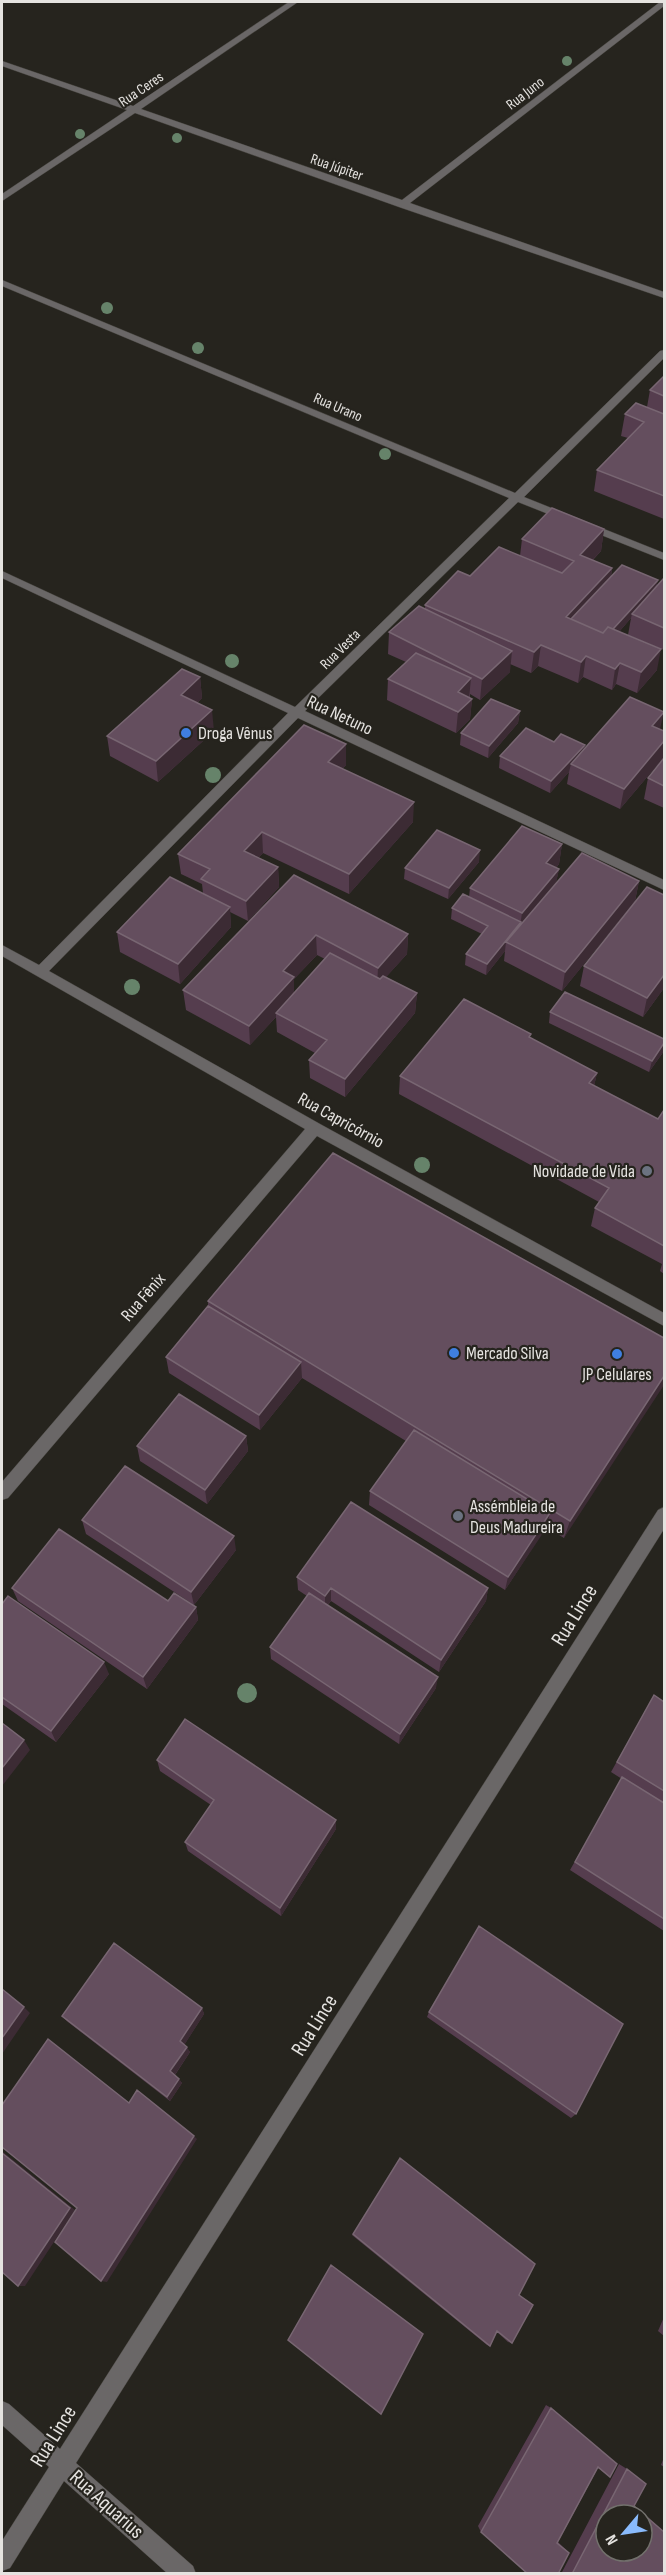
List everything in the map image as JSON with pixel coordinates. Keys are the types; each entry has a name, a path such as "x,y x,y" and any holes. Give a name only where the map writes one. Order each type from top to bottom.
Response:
{"street":[{"name":"Rua Ceres","path":"2,198 294,2"},
{"name":"Rua Juno","path":"402,205 664,2"},
{"name":"Rua Júpiter","path":"2,63 133,111 664,295"},
{"name":"Rua Urano","path":"2,283 664,557"},
{"name":"Rua Vesta","path":"40,972 295,714 664,352"},
{"name":"Rua Netuno","path":"2,574 295,714 664,885"},
{"name":"Rua Capricórnio","path":"2,950 315,1128 664,1320"},
{"name":"Rua Fênix","path":"2,1493 315,1128"},
{"name":"Rua Lince","path":"2,2560 664,1515"},
{"name":"Rua Aquarius","path":"2,2411 185,2574"}],"building":[{"path":"664,378 664,396 650,390"},
{"path":"636,403 664,414 664,496 597,470 644,422 625,414"},
{"path":"552,508 604,529 580,555 612,568 566,617 603,633 608,627 661,649 641,672 620,663 615,669 586,656 581,662 541,645 534,652 425,605 458,571 470,576 499,547 562,573 574,561 522,539"},
{"path":"622,565 658,580 613,629 608,627 603,633 571,619"},
{"path":"664,578 664,628 632,614"},
{"path":"419,606 512,651 482,679 389,632"},
{"path":"416,653 471,678 458,692 472,699 458,712 388,679"},
{"path":"182,669 200,677 181,695 212,710 156,761 107,736"},
{"path":"630,697 664,712 652,726 664,731 664,741 624,789 571,764"},
{"path":"491,699 520,711 489,746 461,733"},
{"path":"304,725 346,744 328,762 414,802 349,874 262,832 244,851 278,867 246,901 201,879 210,869 178,854"},
{"path":"526,728 554,742 561,734 585,745 551,781 500,756"},
{"path":"664,758 664,786 648,778"},
{"path":"522,826 562,844 546,863 559,869 522,913 470,888"},
{"path":"437,830 480,850 449,888 405,868"},
{"path":"582,853 639,881 565,972 506,942"},
{"path":"294,875 408,934 378,968 316,935 283,971 294,977 249,1026 183,990"},
{"path":"170,877 230,907 178,964 117,932"},
{"path":"647,887 664,895 664,975 647,998 584,966"},
{"path":"463,894 521,922 487,964 466,954 488,926 452,908"},
{"path":"330,953 380,979 383,976 417,993 345,1079 309,1060 327,1040 276,1013"},
{"path":"565,992 664,1039 664,1043 652,1061 550,1012"},
{"path":"464,999 531,1034 529,1037 597,1073 589,1083 658,1119 664,1110 664,1246 595,1208 609,1188 400,1076"},
{"path":"333,1153 664,1338 664,1376 570,1521 208,1301"},
{"path":"208,1306 301,1362 259,1415 166,1357"},
{"path":"179,1394 246,1436 205,1490 137,1446"},
{"name":"Assémbleia de Deus Madureira","path":"414,1430 550,1513 508,1577 370,1491"},
{"path":"125,1466 234,1536 191,1592 82,1520"},
{"path":"351,1502 488,1588 441,1660 331,1588 325,1596 297,1577"},
{"path":"59,1529 168,1601 174,1593 196,1607 143,1677 12,1588"},
{"path":"309,1593 438,1677 400,1734 270,1647"},
{"path":"8,1596 104,1662 51,1731 2,1697 2,1604"},
{"path":"654,1695 664,1702 664,1791 617,1762"},
{"path":"185,1719 336,1820 280,1908 185,1842 214,1800 157,1760"},
{"path":"2,1723 24,1740 2,1768"},
{"path":"622,1777 664,1803 664,1919 575,1862"},
{"path":"479,1926 623,2024 576,2114 429,2012"},
{"path":"114,1943 202,2008 180,2041 187,2047 170,2071 179,2079 167,2097 62,2016"},
{"path":"2,1989 24,2007 2,2038"},
{"path":"48,2039 129,2103 137,2090 194,2136 101,2281 55,2242 77,2208 2,2147 2,2105"},
{"path":"2,2153 70,2208 18,2286 2,2272"},
{"path":"400,2158 535,2264 519,2295 533,2305 512,2343 497,2331 490,2346 353,2234"},
{"path":"331,2265 423,2334 381,2414 288,2340"},
{"path":"551,2408 617,2464 610,2477 598,2467 557,2543 569,2553 558,2574 528,2574 481,2532"},
{"path":"627,2469 646,2484 636,2503 609,2503"},
{"path":"654,2523 664,2532 664,2574 572,2574 594,2532 594,2563 654,2563"}],"place":[{"name":"Droga Vênus","path":"186,733"},
{"name":"Novidade de Vida","path":"647,1171"},
{"name":"Mercado Silva","path":"454,1353"},
{"name":"JP Celulares","path":"617,1354"},
{"name":"Assémbleia de Deus Madureira","path":"458,1516"}]}
